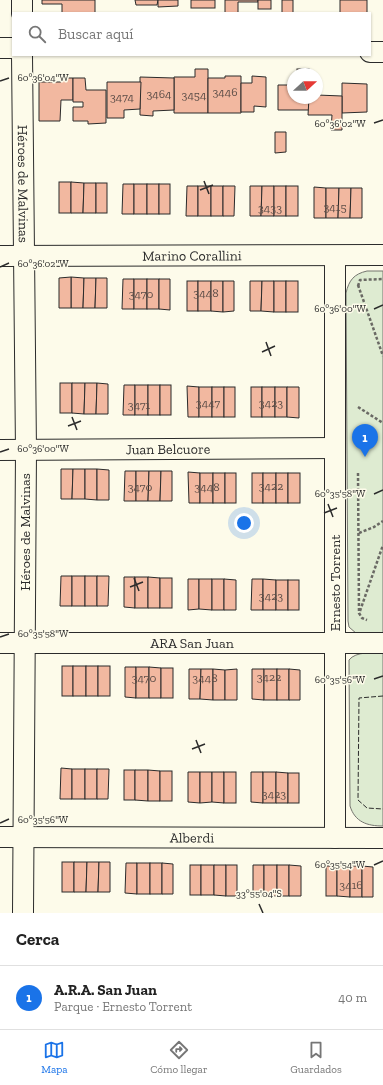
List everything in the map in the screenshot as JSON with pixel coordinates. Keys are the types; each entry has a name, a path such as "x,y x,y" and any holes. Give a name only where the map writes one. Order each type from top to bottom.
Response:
{"street":[{"path":"22,0 22,12"},
{"path":"0,48 12,48"},
{"path":"371,52 383,52"},
{"name":"Héroes de Malvinas","path":"22,56 26,451 23,913"},
{"name":"Marino Corallini","path":"0,256 383,255"},
{"name":"Ernesto Torrent","path":"335,256 335,838"},
{"name":"Juan Belcuore","path":"0,450 335,448"},
{"name":"ARA San Juan","path":"0,643 383,643"},
{"name":"Alberdi","path":"0,837 383,838"}],"path":[{"path":"358,299 358,284 360,280 383,279"},
{"path":"358,284 383,356"},
{"path":"358,399 358,414"},
{"path":"358,407 382,422"},
{"path":"358,472 359,613 362,618 371,620"},
{"path":"359,533 374,527 383,521"},
{"path":"359,613 383,545"}],"green space":[{"path":"367,271 383,271 383,635 357,634 349,627 348,621 346,293 353,278"},
{"path":"383,653 383,826 362,822 355,816 350,806 349,660 360,654"}],"building":[{"path":"42,0 95,0 95,12 62,12 62,4 42,4"},
{"path":"135,0 158,0 157,5 136,5"},
{"path":"158,0 178,0 178,6 158,7"},
{"path":"191,0 215,0 215,8 191,8"},
{"path":"225,0 258,0 258,2 238,2 238,12 225,12"},
{"path":"258,0 271,0 271,9 258,9"},
{"path":"282,0 293,0 293,12 282,12"},
{"path":"340,0 367,0 367,12 340,12"},
{"path":"195,69 208,69 208,113 174,113 174,77 195,77"},
{"path":"225,76 241,76 241,113 208,113 208,78 225,78"},
{"path":"252,76 266,77 266,107 254,106 254,112 241,112 241,83 252,83"},
{"path":"140,77 174,78 174,110 153,111 153,116 140,115"},
{"path":"61,78 73,78 73,100 61,100 60,121 39,121 39,82 61,82"},
{"path":"73,78 85,78 86,90 106,90 106,123 88,124 88,121 73,121 73,107 83,107 83,102 73,102"},
{"path":"107,82 141,82 140,109 124,110 124,118 107,118"},
{"path":"342,83 367,84 367,112 342,113"},
{"path":"278,85 287,85 287,104 309,104 309,110 278,110"},
{"path":"323,95 342,96 342,130 331,130 332,115 308,115 309,104 323,104"},
{"path":"275,132 286,132 286,152 275,153"},
{"path":"59,182 71,182 71,213 59,213"},
{"path":"71,182 84,183 83,213 71,213"},
{"path":"84,183 96,183 96,213 83,213"},
{"path":"96,183 107,183 107,213 96,213"},
{"path":"123,184 134,184 134,214 122,214"},
{"path":"134,184 147,184 147,214 134,214"},
{"path":"147,184 159,184 159,214 147,214"},
{"path":"159,184 170,184 170,214 159,214"},
{"path":"187,186 198,186 198,216 186,216"},
{"path":"198,186 211,186 211,216 198,216"},
{"path":"211,186 223,186 223,216 211,216"},
{"path":"223,186 235,186 234,216 223,216"},
{"path":"250,186 262,186 261,216 250,216"},
{"path":"262,186 274,186 274,216 261,216"},
{"path":"274,186 286,186 286,216 274,216"},
{"path":"286,186 298,186 298,216 286,216"},
{"path":"314,187 326,188 326,218 314,218"},
{"path":"326,188 339,188 338,218 326,218"},
{"path":"339,188 351,188 350,218 338,218"},
{"path":"351,188 362,188 362,218 350,218"},
{"path":"71,277 84,278 83,308 71,308"},
{"path":"71,277 71,308 59,308 59,278"},
{"path":"84,278 96,278 95,308 83,308"},
{"path":"96,278 107,278 107,308 95,308"},
{"path":"123,279 134,279 134,309 122,309"},
{"path":"134,279 147,279 147,309 134,309"},
{"path":"147,279 159,279 159,309 147,309"},
{"path":"159,279 170,279 170,310 159,309"},
{"path":"187,281 198,281 198,311 187,311"},
{"path":"198,281 211,281 211,311 198,311"},
{"path":"211,281 223,281 223,312 211,311"},
{"path":"223,281 234,281 234,311 223,312"},
{"path":"250,281 262,281 261,311 250,311"},
{"path":"262,281 274,281 274,312 261,311"},
{"path":"274,281 286,281 286,312 274,312"},
{"path":"286,281 298,281 298,312 286,312"},
{"path":"60,383 72,383 72,413 60,413"},
{"path":"72,383 85,383 84,414 72,413"},
{"path":"85,383 97,383 96,414 84,414"},
{"path":"97,383 108,384 108,414 96,414"},
{"path":"124,385 135,385 135,415 123,415"},
{"path":"135,385 148,385 148,415 135,415"},
{"path":"148,385 160,385 160,415 148,415"},
{"path":"160,385 171,385 171,415 160,415"},
{"path":"187,386 199,387 199,417 188,417"},
{"path":"199,387 212,387 212,417 199,417"},
{"path":"212,387 224,387 224,417 212,417"},
{"path":"224,387 235,387 235,417 224,417"},
{"path":"251,387 262,387 262,417 251,417"},
{"path":"262,387 275,387 275,417 262,417"},
{"path":"275,387 287,387 287,417 275,417"},
{"path":"287,387 299,387 299,418 287,417"},
{"path":"61,469 73,469 72,499 61,499"},
{"path":"73,469 85,469 85,499 72,499"},
{"path":"85,469 97,469 97,500 85,499"},
{"path":"97,469 109,470 109,500 97,500"},
{"path":"125,471 136,471 136,501 124,501"},
{"path":"136,471 149,471 148,501 136,501"},
{"path":"149,471 161,471 160,501 148,501"},
{"path":"161,471 172,471 172,501 160,501"},
{"path":"188,472 200,473 200,503 189,503"},
{"path":"200,473 213,473 213,503 200,503"},
{"path":"213,473 225,473 225,503 213,503"},
{"path":"225,473 236,473 236,503 225,503"},
{"path":"252,473 263,473 263,503 252,503"},
{"path":"263,473 276,473 276,503 263,503"},
{"path":"276,473 288,473 288,503 276,503"},
{"path":"288,473 300,473 300,503 288,503"},
{"path":"61,576 72,576 72,606 60,606"},
{"path":"72,576 85,576 85,606 72,606"},
{"path":"85,576 97,576 97,606 85,606"},
{"path":"97,576 109,576 108,606 97,606"},
{"path":"124,577 135,577 135,608 124,607"},
{"path":"135,577 148,577 148,608 135,608"},
{"path":"148,577 160,578 160,608 148,608"},
{"path":"160,578 172,578 172,608 160,608"},
{"path":"188,579 199,579 199,609 188,610"},
{"path":"199,579 212,579 212,610 199,609"},
{"path":"212,579 224,579 224,610 212,610"},
{"path":"224,579 236,580 236,610 224,610"},
{"path":"252,579 263,579 263,610 251,610"},
{"path":"263,579 276,580 276,610 263,610"},
{"path":"276,580 288,580 288,610 276,610"},
{"path":"288,580 299,580 299,610 288,610"},
{"path":"62,666 73,666 73,696 62,696"},
{"path":"73,666 86,666 86,696 73,696"},
{"path":"86,666 98,666 98,696 86,696"},
{"path":"98,666 110,666 110,696 98,696"},
{"path":"125,667 136,667 136,698 125,697"},
{"path":"136,667 149,667 149,698 136,698"},
{"path":"149,667 161,668 161,698 149,698"},
{"path":"161,668 173,668 173,698 161,698"},
{"path":"189,669 201,669 200,699 189,699"},
{"path":"201,669 213,669 213,700 200,699"},
{"path":"213,669 225,670 225,700 213,700"},
{"path":"237,669 237,700 225,700 225,670"},
{"path":"252,669 264,669 264,700 252,699"},
{"path":"264,669 277,669 277,700 264,700"},
{"path":"277,669 289,669 289,700 277,700"},
{"path":"289,669 300,670 300,700 289,700"},
{"path":"61,768 72,769 72,799 60,799"},
{"path":"72,769 85,769 85,799 72,799"},
{"path":"85,769 97,769 97,799 85,799"},
{"path":"97,769 109,769 108,799 97,799"},
{"path":"124,770 135,770 135,800 124,800"},
{"path":"135,770 148,770 148,801 135,800"},
{"path":"148,770 160,771 160,801 148,801"},
{"path":"160,771 172,771 172,801 160,801"},
{"path":"188,772 200,772 200,803 188,802"},
{"path":"200,772 212,772 212,802 200,803"},
{"path":"212,772 224,772 224,803 212,802"},
{"path":"224,772 236,772 236,803 224,803"},
{"path":"251,772 263,772 263,803 251,802"},
{"path":"263,772 276,772 276,803 263,803"},
{"path":"276,772 288,773 288,803 276,803"},
{"path":"288,773 299,773 299,803 288,803"},
{"path":"62,862 74,862 74,892 62,892"},
{"path":"74,862 87,862 86,892 74,892"},
{"path":"87,862 99,862 98,892 86,892"},
{"path":"99,862 110,862 110,892 98,892"},
{"path":"126,863 137,863 137,894 125,893"},
{"path":"137,863 150,863 150,894 137,894"},
{"path":"150,863 162,863 162,894 150,894"},
{"path":"162,863 173,864 173,894 162,894"},
{"path":"190,865 201,865 201,895 190,895"},
{"path":"201,865 214,865 214,895 201,895"},
{"path":"214,865 226,865 226,896 214,895"},
{"path":"226,865 237,865 237,896 226,896"},
{"path":"253,865 264,865 264,896 253,895"},
{"path":"264,865 277,865 277,896 264,896"},
{"path":"277,865 289,865 289,896 277,896"},
{"path":"289,865 301,866 301,896 289,896"},
{"path":"326,866 337,866 337,896 326,896"},
{"path":"337,866 350,866 350,897 337,896"},
{"path":"350,866 362,866 362,897 350,897"},
{"path":"362,866 373,867 373,897 362,897"}],"fence":[{"path":"383,696 359,698 358,800 367,808 383,809"}],"place":[{"name":"A.R.A. San Juan","path":"365,457"}]}
